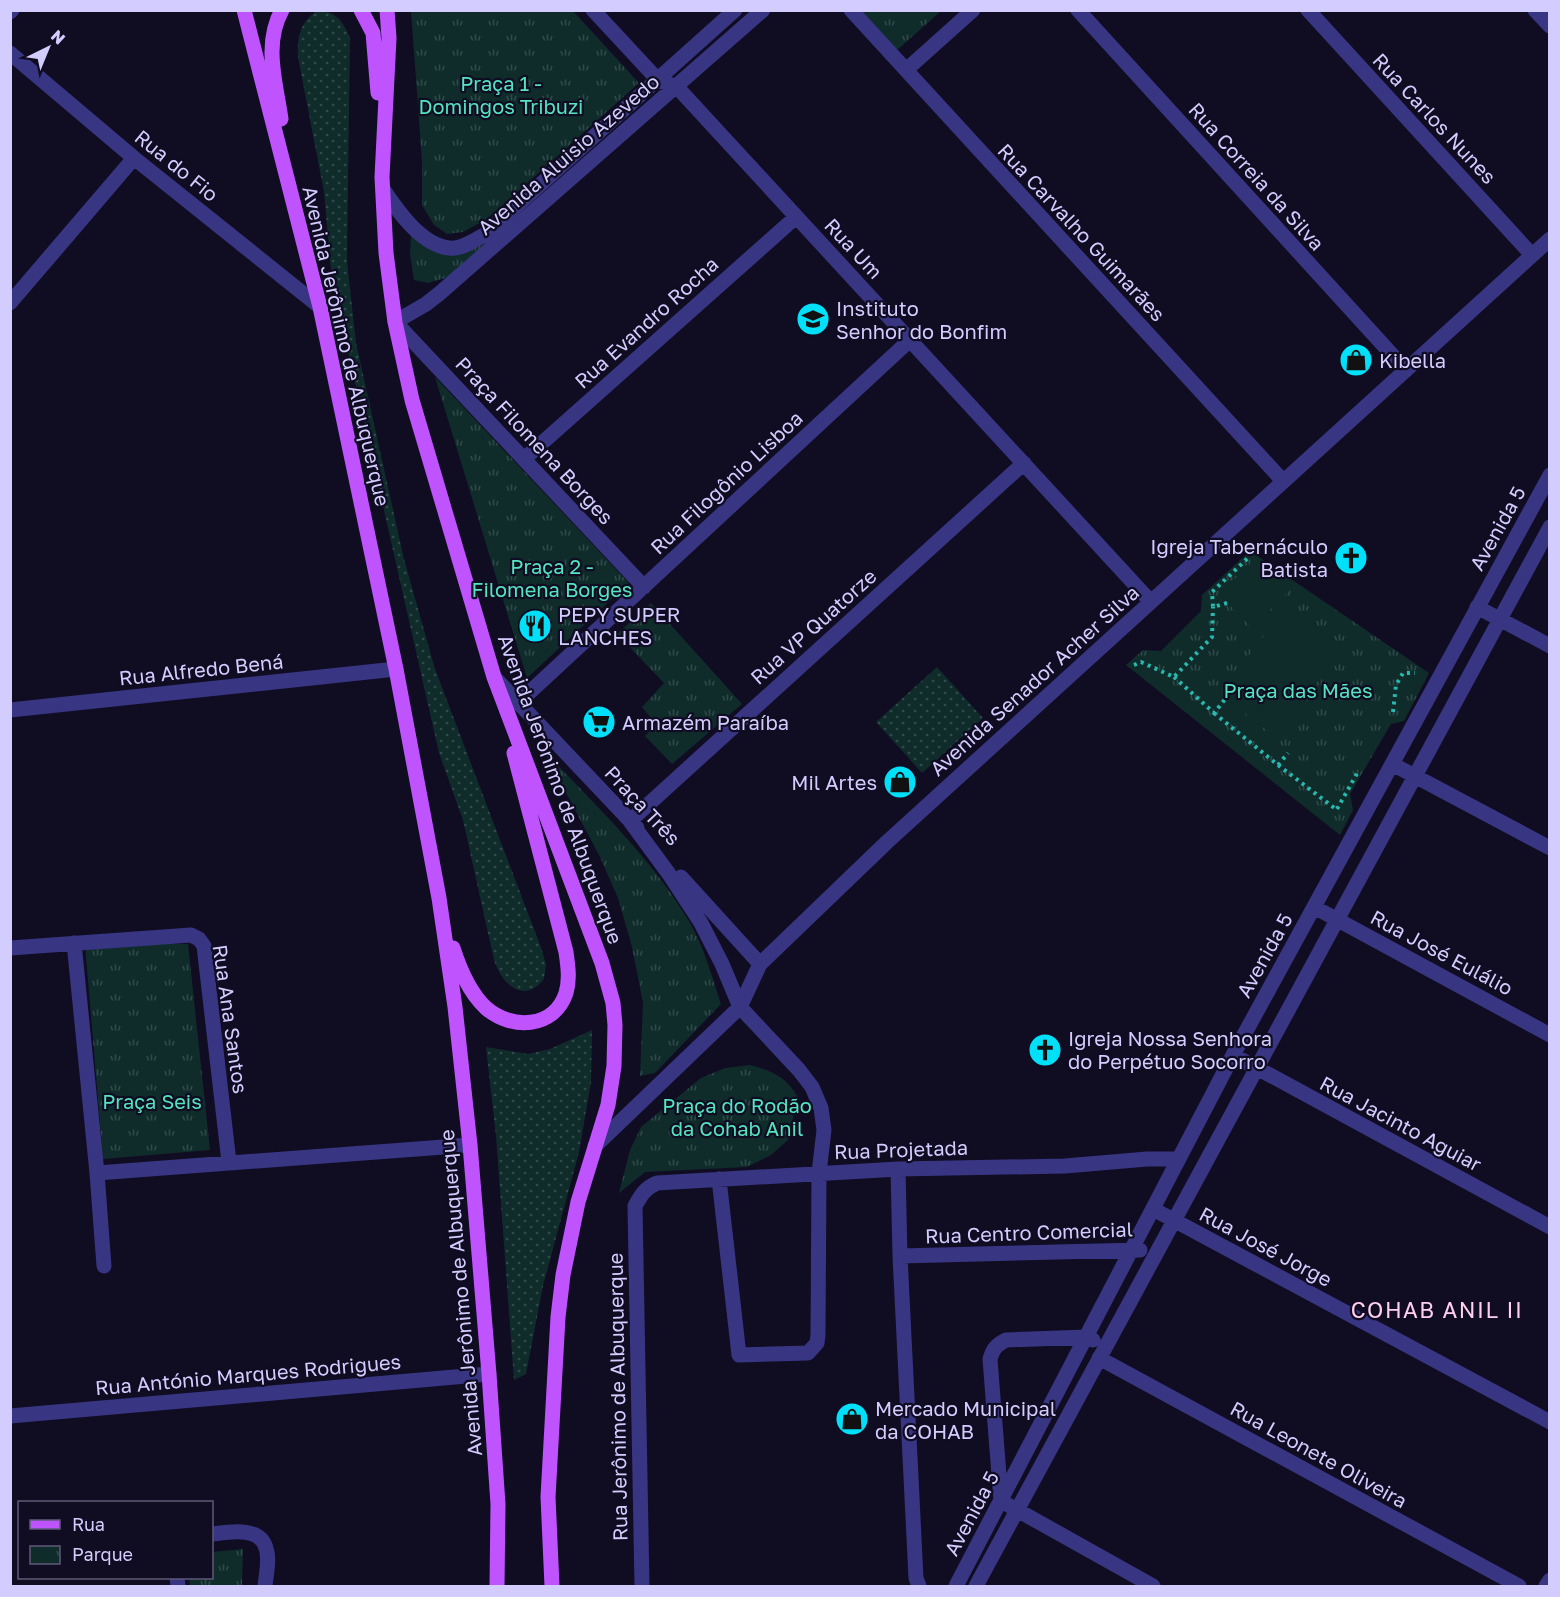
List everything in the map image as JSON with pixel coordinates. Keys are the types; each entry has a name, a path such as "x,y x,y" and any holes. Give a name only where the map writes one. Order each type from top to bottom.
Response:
{"main road":[{"name":"Avenida Jerônimo de Albuquerque","path":"244,10 320,307 396,669 439,898 455,1007 470,1145 498,1504 497,1587"},
{"path":"282,10 273,31 272,54 296,207"},
{"path":"361,10 370,27 375,44 383,183"},
{"name":"Avenida Jerônimo de Albuquerque","path":"387,10 389,38 383,183 386,253 395,322 412,400 494,677 593,936 609,984 615,1025 614,1066 608,1105 576,1210 563,1275 558,1317 548,1497 552,1587"},
{"path":"439,898 462,972 469,988 485,1007 507,1021 521,1024 537,1022 553,1012 565,996 568,986 566,952 494,677"}],"street":[{"name":"Rua Um","path":"593,10 658,80 677,87 1151,602"},
{"name":"Avenida Aluisio Azevedo","path":"383,183 399,213 414,229 430,241 448,248 462,246 484,235 735,10"},
{"name":"Avenida Aluisio Azevedo","path":"395,322 440,293 763,10"},
{"name":"Rua Carvalho Guimarães","path":"851,10 1283,481"},
{"path":"906,70 973,10"},
{"name":"Rua Correia da Silva","path":"1078,10 1406,370"},
{"name":"Rua Carlos Nunes","path":"1308,10 1532,255"},
{"path":"1535,10 1550,26"},
{"name":"Rua do Fio","path":"10,53 134,158 320,307"},
{"path":"10,303 134,158"},
{"name":"Rua Evandro Rocha","path":"524,459 796,217"},
{"name":"Avenida Senador Acher Silva","path":"595,1146 740,1007 760,964 887,842 1550,239"},
{"name":"Praça Filomena Borges","path":"395,322 644,587"},
{"name":"Rua Filogônio Lisboa","path":"518,703 910,340"},
{"name":"Rua VP Quatorze","path":"630,821 1024,463"},
{"name":"Avenida 5","path":"956,1587 1233,1055 1550,475"},
{"name":"Avenida 5","path":"976,1587 1550,527"},
{"path":"1477,607 1550,645"},
{"name":"Rua Alfredo Bená","path":"10,710 396,669"},
{"name":"Praça Três","path":"494,677 630,821 760,964"},
{"path":"1392,764 1550,848"},
{"path":"630,821 701,923 740,1007 778,1046 812,1087 820,1108 824,1130 819,1173 818,1335 817,1343 808,1353 739,1355 719,1179"},
{"name":"Rua José Eulálio","path":"1314,907 1550,1035"},
{"name":"Rua Ana Santos","path":"10,948 190,934 199,939 204,946 229,1162"},
{"path":"74,943 104,1266"},
{"name":"Rua Jacinto Aguiar","path":"1233,1055 1550,1227"},
{"path":"96,1173 470,1145"},
{"name":"Rua Projetada","path":"634,1206 649,1186 657,1183 898,1169 1065,1166 1147,1159 1179,1159"},
{"name":"Rua Centro Comercial","path":"898,1169 900,1256 916,1578 919,1587"},
{"name":"Rua Jerônimo de Albuquerque","path":"634,1206 642,1587"},
{"name":"Rua José Jorge","path":"1153,1209 1550,1422"},
{"name":"Rua Centro Comercial","path":"900,1256 1158,1249"},
{"path":"1102,1352 1087,1337 1006,1340 997,1344 990,1359 1001,1501 1153,1587"},
{"name":"Rua Leonete Oliveira","path":"1102,1352 1519,1587"},
{"name":"Rua António Marques Rodrigues","path":"10,1416 489,1374"},
{"path":"213,1534 245,1533 255,1535 263,1541 267,1550 266,1587"},
{"path":"1546,1587 1550,1580"}],"path":[{"path":"1174,677 1212,637 1212,592 1249,557"},
{"path":"1213,607 1227,603"},
{"path":"1134,665 1141,662 1174,677 1214,714 1337,809"},
{"path":"1393,714 1396,685 1403,674 1422,672"},
{"path":"1214,714 1226,698"},
{"path":"1278,765 1288,753"},
{"path":"1336,818 1337,809 1365,761"}],"green space":[{"path":"317,11 324,11 338,18 350,37 347,261 356,343 404,559 435,669 546,965 544,979 536,987 528,990 521,991 508,983 502,977 494,960 463,820 439,753 332,281 324,192 298,57 298,43 303,25"},
{"name":"Praça 1 - Domingos Tribuzi","path":"411,11 573,11 639,83 487,219 463,232 447,234 434,225 422,205 422,162"},
{"path":"860,11 941,11 896,51"},
{"path":"520,209 523,214 449,277 428,283 414,280 410,254 411,235 441,252"},
{"name":"Praça 2 - Filomena Borges","path":"435,377 629,583 527,678"},
{"name":"Praça das Mães","path":"1250,551 1429,673 1404,721 1391,724 1350,794 1353,810 1340,835 1126,665 1143,650 1161,651 1201,611 1202,595"},
{"path":"1255,559 1288,592 1252,628 1219,594"},
{"path":"651,603 742,704 672,764 645,736 656,724 642,707 664,683 617,634"},
{"path":"1289,605 1344,648 1274,736 1219,693"},
{"path":"937,667 983,718 922,773 876,722"},
{"path":"544,751 622,833 658,876 690,923 707,962 721,1004 655,1073 640,1076 643,1003 632,947 618,898 600,857"},
{"name":"Praça Seis","path":"85,944 188,944 210,1150 103,1159"},
{"path":"592,1030 591,1082 579,1152 543,1286 526,1374 514,1380 496,1136 486,1047 528,1054 550,1049"},
{"name":"Praça do Rodão da Cohab Anil","path":"750,1065 777,1075 797,1096 789,1139 771,1155 747,1167 645,1172 619,1193 630,1150 641,1127 701,1078 725,1068"},
{"path":"243,1549 242,1586 190,1586 189,1579 213,1579 213,1552"}],"place":[{"name":"Instituto Senhor do Bonfim","path":"813,319"},
{"name":"Kibella","path":"1356,360"},
{"name":"Igreja Tabernáculo Batista","path":"1351,558"},
{"name":"PEPY SUPER LANCHES","path":"535,626"},
{"name":"Armazém Paraíba","path":"599,722"},
{"name":"Mil Artes","path":"900,782"},
{"name":"Igreja Nossa Senhora do Perpétuo Socorro","path":"1045,1050"},
{"name":"Mercado Municipal da COHAB","path":"852,1419"}],"district":[{"name":"COHAB ANIL II","path":"1437,1309"}]}
